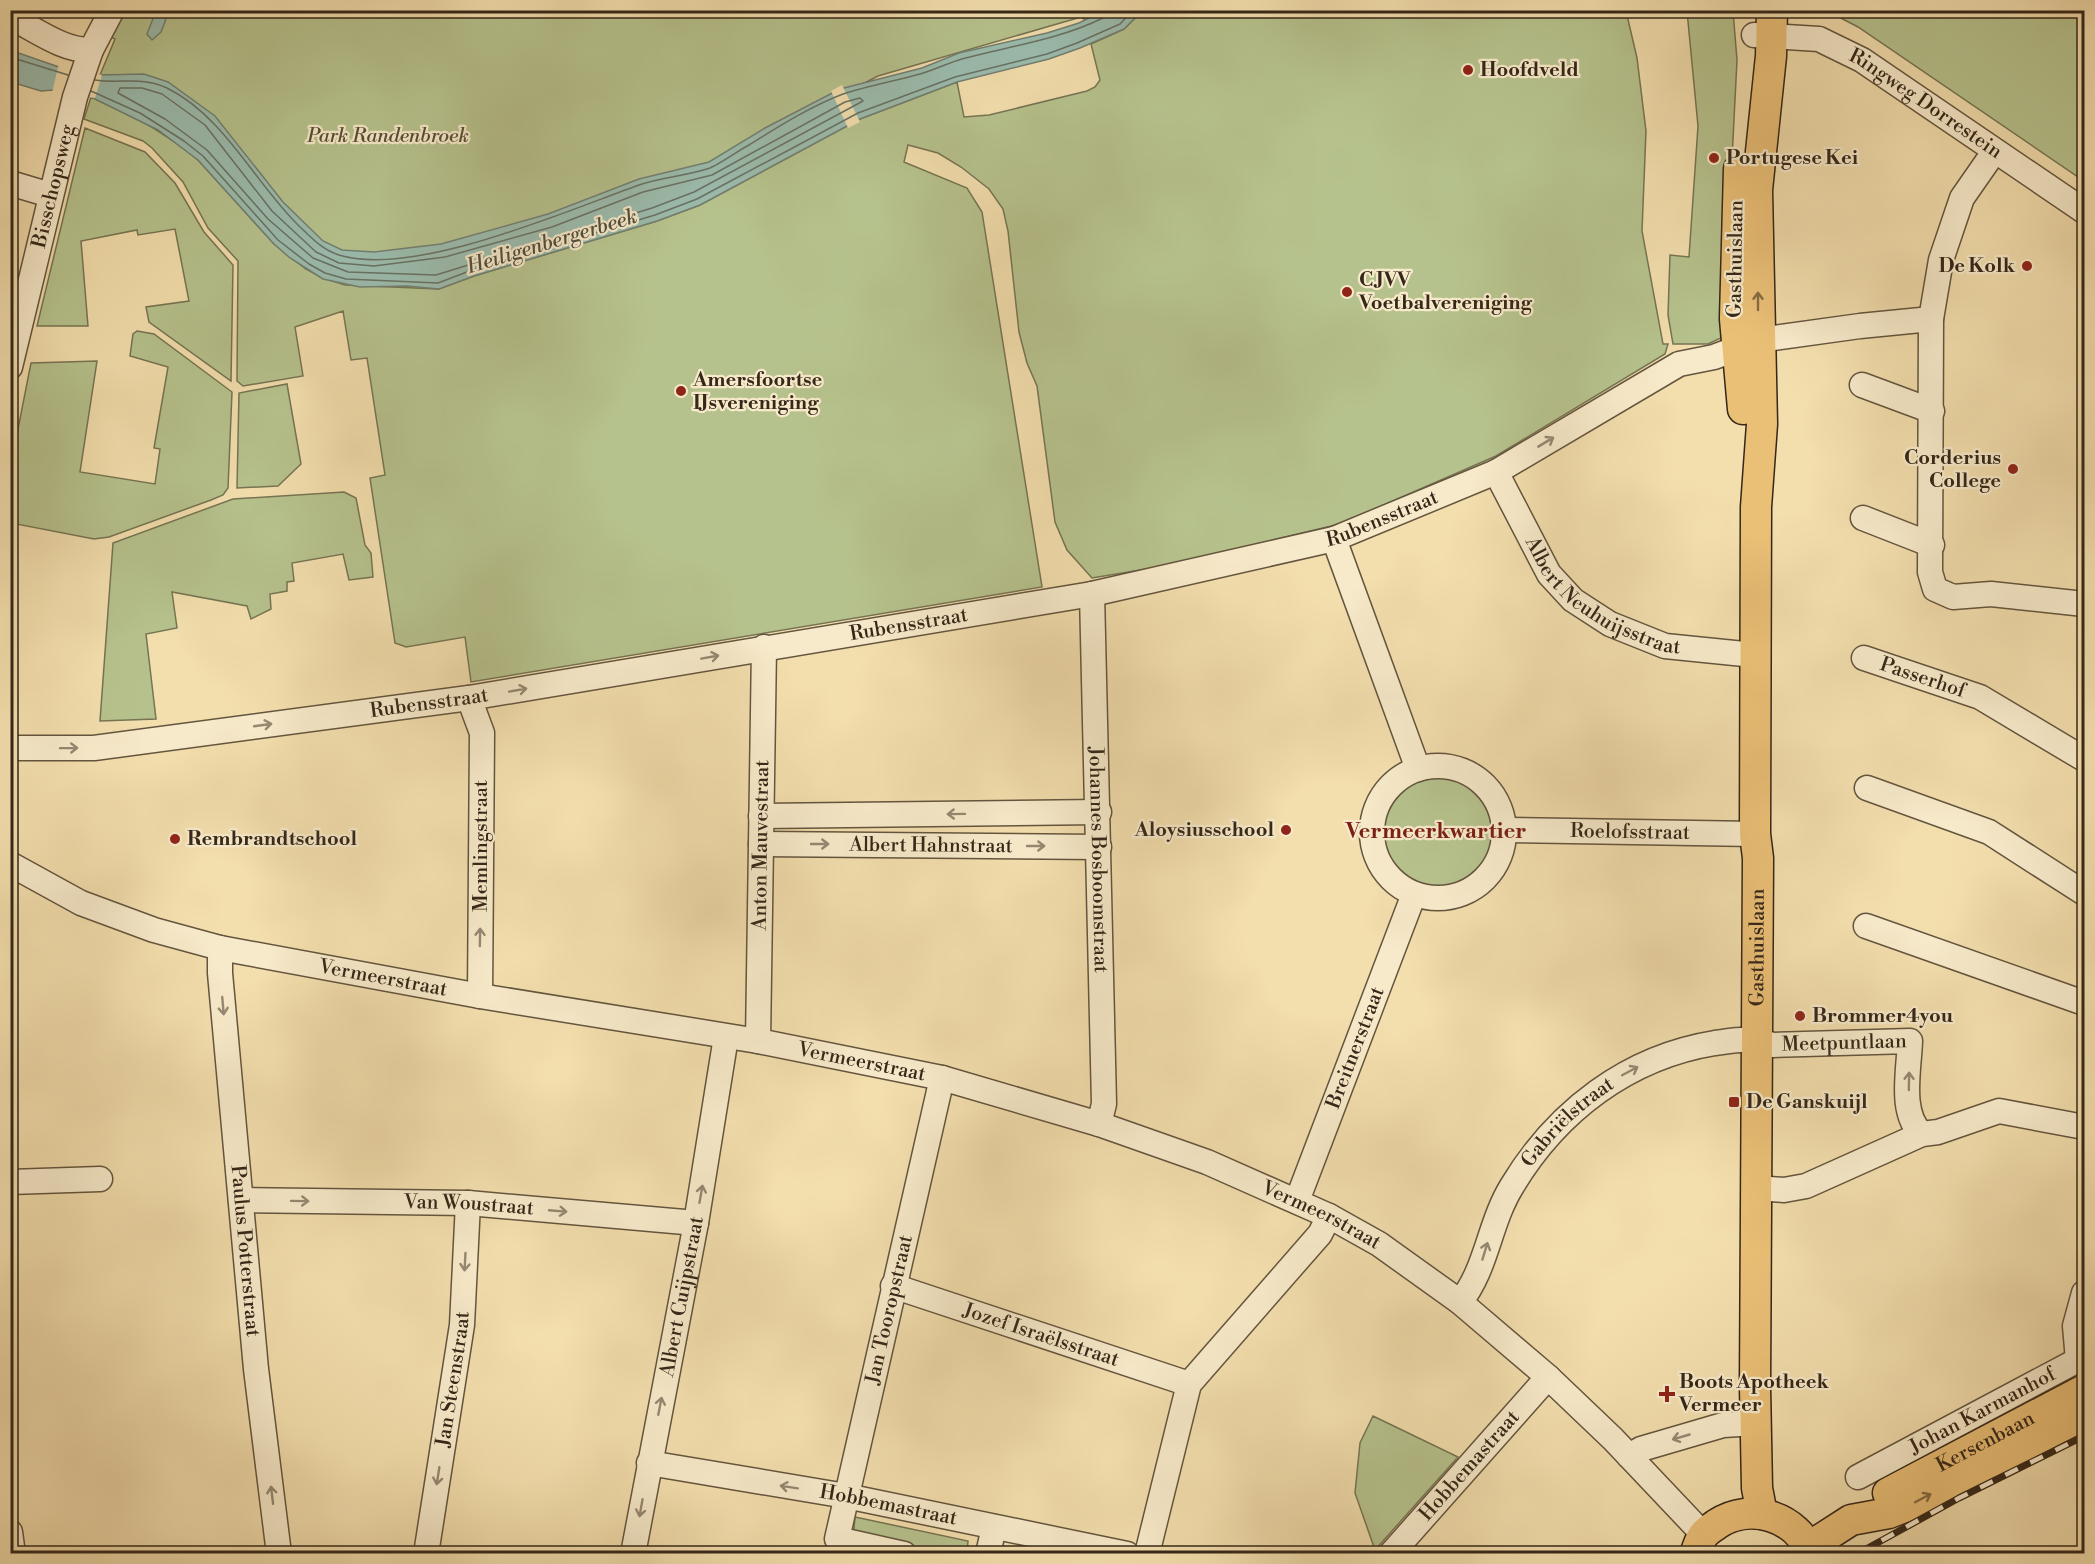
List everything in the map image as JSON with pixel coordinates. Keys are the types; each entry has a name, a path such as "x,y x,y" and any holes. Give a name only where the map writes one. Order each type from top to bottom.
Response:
{"main road":[{"name":"Gasthuislaan","path":"1749,1515 1757,1488 1751,1423 1755,1388 1758,858 1755,834 1756,507 1747,344 1757,190 1763,23"},
{"name":"Kersenbaan","path":"1886,1494 2085,1390"},
{"path":"1699,1544 1749,1515 1790,1525 1810,1550 1851,1520 1889,1513 1912,1504 2085,1415"}],"street":[{"name":"Bisschopsweg","path":"11,358 75,97 87,60 112,10"},
{"path":"10,17 79,50 87,60"},
{"name":"Ringweg Dorrestein","path":"1763,23 1819,39 1862,60 1994,152 2085,211"},
{"path":"1994,152 1962,198 1941,260 1931,319 1932,545 1930,572 1935,589 1953,597 1990,594 2085,604"},
{"path":"10,183 50,195"},
{"name":"Rubensstraat","path":"10,748 94,748 469,698 1092,594 1334,539 1496,472 1679,364 1714,357 1747,344 1931,319"},
{"path":"1862,385 1932,411"},
{"name":"Albert Neuhuijsstraat","path":"1496,472 1549,574 1573,600 1610,624 1665,646 1754,655"},
{"path":"1863,518 1932,545"},
{"path":"1334,539 1418,769"},
{"name":"Johannes Bosboomstraat","path":"1092,594 1104,1104 1099,1124"},
{"name":"Anton Mauvestraat","path":"758,1041 764,647"},
{"name":"Passerhof","path":"1864,658 1980,697 2085,759"},
{"name":"Memlingstraat","path":"469,698 482,733 480,996"},
{"path":"1438,766 1458,769 1476,778 1496,801 1504,830 1502,852 1492,871 1476,886 1457,896 1436,898 1414,894 1397,884 1383,869 1374,850 1372,830 1375,810 1385,792 1399,778 1418,769 1438,766"},
{"path":"1867,788 1989,831 2085,893"},
{"name":"Albert Hahnstraat","path":"761,816 1098,812"},
{"name":"Roelofsstraat","path":"1504,830 1755,834"},
{"name":"Albert Hahnstraat","path":"761,844 1099,847"},
{"name":"Vermeerstraat","path":"10,864 81,903 154,930 220,948 480,996 758,1041 942,1078 1099,1124 1207,1162 1329,1216 1379,1244 1460,1302 1548,1377 1629,1456 1699,1544"},
{"name":"Breitnerstraat","path":"1297,1201 1414,894"},
{"path":"1866,926 2085,1003"},
{"name":"Paulus Potterstraat","path":"220,948 220,973 256,1369 279,1554"},
{"name":"Albert Cuijpstraat","path":"633,1554 696,1222 726,1037"},
{"name":"Meetpuntlaan","path":"1756,1038 1773,1045 1910,1041 1908,1115 1914,1127 1922,1134"},
{"name":"Gabriëlstraat","path":"1460,1302 1473,1287 1495,1219 1511,1187 1536,1149 1569,1114 1606,1084 1656,1058 1691,1047 1756,1038"},
{"name":"Jan Tooropstraat","path":"904,1554 837,1539 942,1078"},
{"path":"1757,1188 1784,1190 1806,1186 1922,1134 1938,1132 1999,1111 2085,1126"},
{"path":"10,1182 100,1179"},
{"name":"Van Woustraat","path":"242,1200 468,1203 696,1222"},
{"name":"Jan Steenstraat","path":"426,1554 462,1325 468,1203"},
{"path":"1147,1554 1189,1384 1320,1234 1329,1216"},
{"name":"Jozef Israëlsstraat","path":"893,1286 1189,1384"},
{"name":"Johan Karmanhof","path":"1858,1478 2078,1360 2075,1326 2085,1293"},
{"name":"Hobbemastraat","path":"1391,1554 1548,1377"},
{"path":"1629,1456 1641,1449 1724,1425 1751,1423"},
{"name":"Hobbemastraat","path":"649,1463 846,1496 1127,1554"},
{"path":"988,1554 994,1527"},
{"path":"10,1532 13,1554"}],"green space":[{"name":"Park Randenbroek","path":"125,11 1103,11 1085,20 1081,17 878,76 772,131 709,170 378,267 342,257 100,75 115,39 111,37"},
{"path":"1142,11 1626,11 1637,58 1646,131 1642,231 1663,344 1668,344 1665,354 1496,456 1340,524 1159,567 1092,578 1067,550 1055,522 1037,386 1027,363 1019,332 1008,231 1003,209 989,189 961,167 938,153 908,145 904,162 967,188 982,212 1042,587 471,682 465,637 406,647 395,643 370,478 385,475 367,358 351,360 343,311 295,327 303,376 243,386 237,381 238,261 208,228 183,182 152,148 143,141 84,119 91,97 138,118 181,146 198,160 274,244 306,269 323,278 345,285 439,289 474,276 657,221 700,205 860,119 957,82 964,117 989,115 1087,91 1095,87 1100,80 1091,44 1124,29"},
{"path":"1687,11 1733,11 1737,60 1723,337 1708,344 1673,344 1668,315 1670,255 1689,257 1698,126"},
{"path":"1796,11 2084,11 2084,181 1858,27 1835,15"},
{"path":"85,128 145,152 175,183 204,232 233,265 231,381 149,322 146,307 189,301 175,229 138,235 137,230 81,241 88,326 37,326"},
{"path":"137,331 154,334 232,392 228,488 223,495 211,500 109,537 94,539 11,523 16,439 31,363 97,361 80,472 155,484 160,449 154,448 168,367 130,356 133,334"},
{"path":"287,384 301,464 278,486 237,488 239,393"},
{"path":"344,492 356,498 365,545 371,553 373,577 349,580 343,554 292,563 294,581 287,582 287,591 270,594 271,609 251,619 247,606 172,592 177,628 146,634 156,719 100,721 113,543 233,499"},
{"path":"1437,772 1461,777 1481,790 1494,810 1499,834 1494,858 1481,878 1461,891 1437,896 1413,891 1393,878 1380,858 1375,834 1380,810 1393,790 1413,777"},
{"path":"1373,1416 1458,1457 1375,1550 1355,1493 1360,1443"},
{"path":"855,1517 968,1541 967,1553 912,1554 853,1540"}],"water":[{"path":"156,11 169,11 161,32 152,40 147,34"},
{"name":"Heiligenbergerbeek","path":"1103,11 1142,11 1124,29 1080,48 1049,59 957,82 860,119 700,205 657,221 474,276 439,289 407,286 360,287 323,279 290,258 274,244 198,160 158,130 91,97 53,90 41,91 11,82 10,50 59,67 99,75 144,74 168,82 215,116 283,202 323,241 342,250 374,252 441,244 548,214 639,179 709,162 765,128 840,89 922,68 959,53 1047,33 1079,23"}],"pier":[{"path":"59,63 102,75 95,98 52,93"},
{"path":"842,85 860,122 848,128 831,91"}],"railway":[{"path":"1857,1554 1959,1498 2084,1436"}],"place":[{"name":"Hoofdveld","path":"1468,70"},
{"name":"Portugese Kei","path":"1714,158"},
{"name":"De Kolk","path":"2027,266"},
{"name":"CJVV Voetbalvereniging","path":"1347,292"},
{"name":"Amersfoortse IJsvereniging","path":"681,391"},
{"name":"Corderius College","path":"2013,469"},
{"name":"Aloysiusschool","path":"1286,830"},
{"name":"Rembrandtschool","path":"175,839"},
{"name":"Brommer4you","path":"1800,1016"},
{"name":"De Ganskuijl","path":"1734,1102"},
{"name":"Boots Apotheek Vermeer","path":"1667,1394"}],"district":[{"name":"Vermeerkwartier","path":"1436,831"}]}
